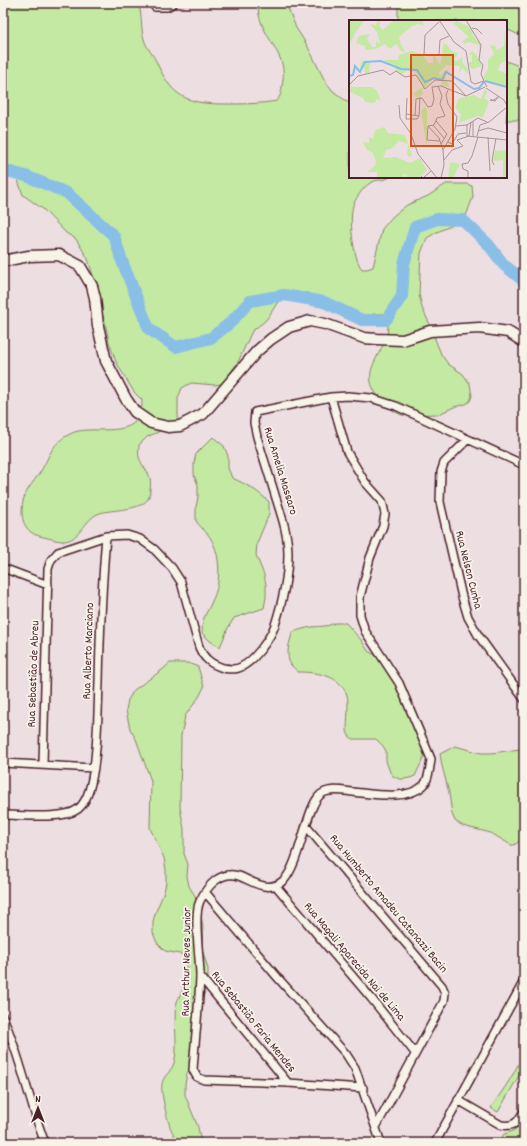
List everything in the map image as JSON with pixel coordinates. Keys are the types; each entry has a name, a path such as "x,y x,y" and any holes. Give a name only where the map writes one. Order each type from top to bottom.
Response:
{"street":[{"path":"155,7 168,8 174,3"},
{"path":"3,261 29,256 59,255 80,266 92,286 98,326 106,361 126,399 135,412 151,423 168,427 180,426 203,414 257,351 270,339 289,327 310,320 364,338 403,340 430,331 479,328 508,332 524,342"},
{"name":"Rua Amelia Massaro","path":"106,536 127,535 140,539 154,549 172,568 181,582 194,630 203,656 223,668 241,668 252,659 267,641 274,626 284,589 288,555 287,536 257,437 254,423 256,412 331,397 348,396 371,398 396,406 524,465"},
{"path":"276,886 284,879 295,863 315,801 323,793 337,790 394,796 411,792 424,785 430,772 431,759 399,683 365,631 360,616 360,597 370,558 383,526 385,514 382,502 365,482 347,452 331,397"},
{"name":"Rua Nelson Cunha","path":"467,440 444,463 441,472 440,502 468,617 478,635 524,699"},
{"name":"Rua Sebastião de Abreu","path":"43,765 48,569 51,560 58,552 106,536"},
{"name":"Rua Alberto Marciano","path":"3,815 69,814 78,809 84,802 91,784 96,747 106,536"},
{"path":"3,568 48,585"},
{"path":"3,763 94,768"},
{"name":"Rua Humberto Amadeu Catanazzi Bacin","path":"306,826 442,986 445,993 444,1001 376,1127"},
{"name":"Rua Arthur Neves Junior","path":"276,886 262,886 238,876 226,875 215,880 199,902 197,916 200,976 193,1070 197,1077 204,1080 288,1083 363,1088"},
{"name":"Rua Magali Aparecida Nai de Lima","path":"276,886 372,998 415,1053"},
{"path":"205,892 278,978 346,1054 355,1068 363,1088 381,1143"},
{"name":"Rua Sebastião Faria Mendes","path":"200,976 288,1083"},
{"path":"436,1142 524,981"},
{"path":"3,1017 14,1045 35,1119 45,1143"},
{"path":"458,1100 501,1125 509,1126 518,1122 524,1111"}],"green space":[{"path":"3,3 138,3 145,42 168,83 175,90 190,100 200,102 211,104 245,104 277,101 280,96 283,79 282,65 277,51 262,25 258,11 258,3 286,3 296,28 307,45 325,81 333,91 349,103 349,178 388,178 370,183 365,187 357,197 352,209 352,237 356,256 362,269 373,267 382,229 393,216 407,205 428,196 446,184 467,184 472,186 473,197 466,216 457,223 427,238 421,253 419,294 422,308 434,333 441,354 448,364 463,374 470,384 472,396 470,401 466,404 454,407 439,414 401,415 390,408 381,399 373,387 370,377 377,356 387,336 388,325 384,314 373,314 363,319 345,318 327,308 308,293 286,295 277,303 265,321 252,331 238,362 225,380 221,384 215,385 191,383 182,388 178,398 178,421 176,424 147,437 139,445 139,457 149,475 151,484 149,497 144,503 133,508 100,513 90,520 78,534 68,540 62,541 33,534 23,520 22,504 28,489 41,471 55,445 70,434 78,431 120,429 129,426 136,421 141,412 142,400 134,392 116,362 109,342 105,322 97,300 94,279 88,259 76,239 66,233 43,209 23,195 16,175 3,175"},
{"path":"398,3 524,3 524,37 507,29 507,20 398,20"},
{"path":"507,61 524,68 524,120 507,120"},
{"path":"213,437 224,446 228,456 228,468 232,478 252,488 269,502 269,514 257,543 256,555 264,575 266,585 264,608 234,618 220,647 210,641 202,633 204,618 216,592 219,569 217,553 210,537 196,521 198,485 194,475 196,454"},
{"path":"335,623 346,623 362,641 368,651 380,658 395,680 424,741 424,757 415,776 399,779 393,776 386,761 386,751 376,739 353,739 349,736 347,731 348,698 344,688 339,683 320,674 298,672 291,665 288,653 293,632"},
{"path":"170,663 188,663 198,667 204,687 199,697 185,716 181,736 180,807 184,829 184,854 188,864 187,876 189,886 195,896 201,916 203,926 202,949 208,969 208,981 202,1001 195,1054 187,1074 185,1084 185,1095 198,1127 201,1143 178,1143 166,1114 163,1100 163,1081 174,1063 176,1042 175,1012 176,1005 185,982 186,963 185,955 165,951 157,943 153,933 153,921 164,892 166,870 164,858 150,828 151,781 136,739 130,729 126,710 128,700 134,690"},
{"path":"455,746 481,753 520,749 524,750 524,846 520,841 514,845 511,845 491,833 463,826 455,821 452,814 440,754"},
{"path":"524,1049 524,1067 498,1112 491,1108 518,1065"},
{"path":"524,1119 524,1143 498,1143 504,1134 516,1129"}],"waterway":[{"path":"3,170 26,176 67,193 114,236 122,261 149,329 176,347 211,338 230,323 250,301 284,295 324,302 362,320 386,320 402,296 404,264 415,227 437,219 463,220 488,244 504,265 524,281"}]}
